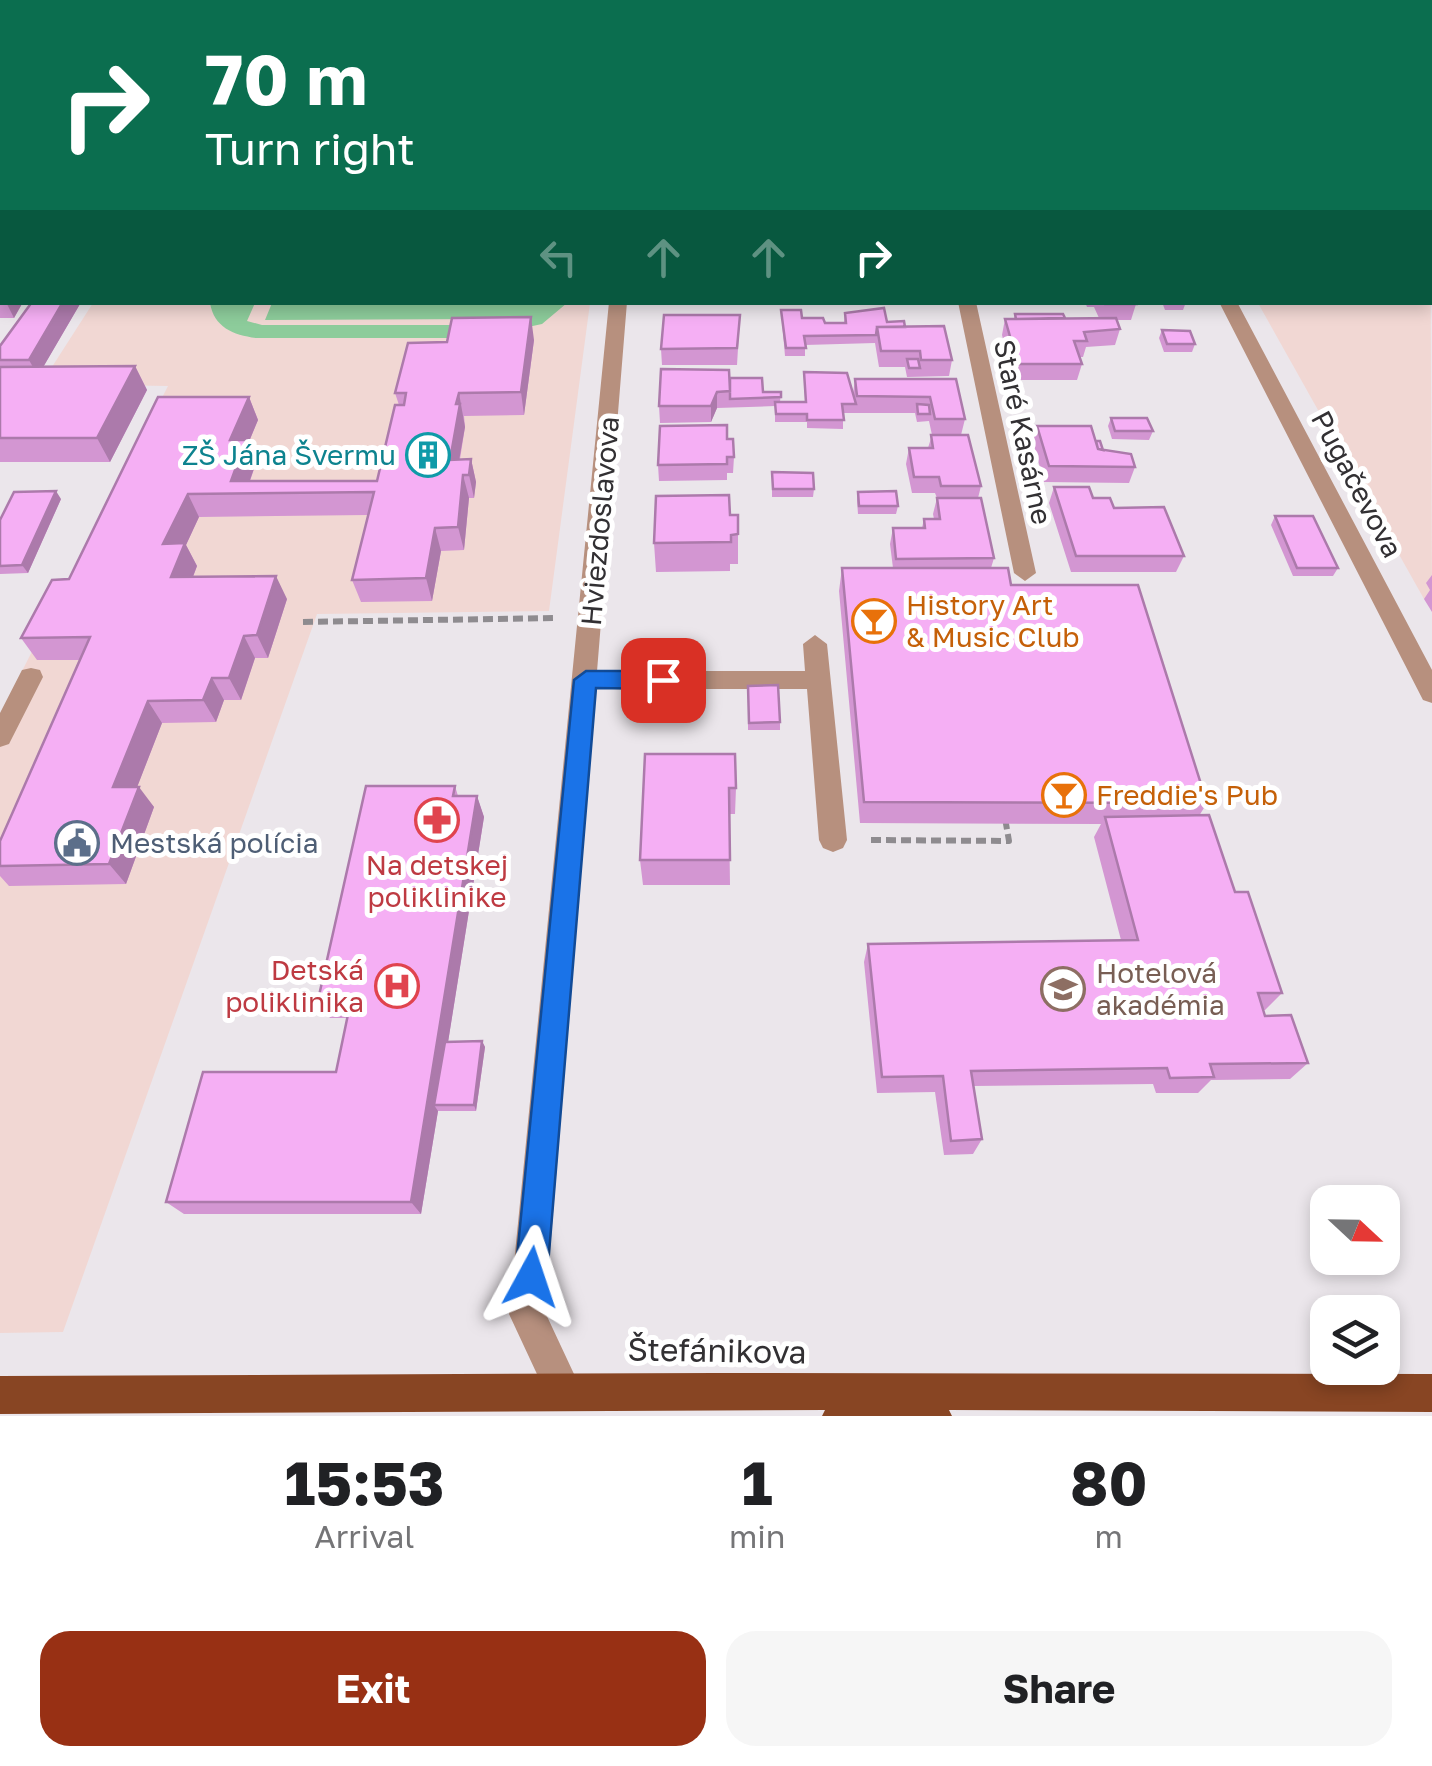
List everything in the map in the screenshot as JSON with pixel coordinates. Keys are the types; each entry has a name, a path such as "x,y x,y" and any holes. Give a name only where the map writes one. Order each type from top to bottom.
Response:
{"main road":[{"name":"Štefánikova","path":"0,1395 322,1396 564,1389 898,1394 1432,1394"},
{"path":"842,1416 898,1394 932,1416"}],"street":[{"name":"Hviezdoslavova","path":"564,1389 527,1314 618,305"},
{"name":"Staré Kasárne","path":"967,305 1025,572"},
{"name":"Pugačevova","path":"1230,305 1432,694"},
{"path":"815,644 833,840"},
{"path":"0,737 31,677"},
{"path":"586,680 818,680"}],"path":[{"path":"304,622 592,618"},
{"path":"833,840 1009,841 1003,805"}],"shaded area":[{"path":"92,305 590,305 549,611 317,614 63,1332 0,1333 0,714 168,386 41,384"},
{"path":"1259,305 1431,305 1432,599 1424,599"}],"green space":[{"path":"210,305 254,305 247,321 262,325 481,325 483,319 265,320 271,305 565,305 542,324 477,338 256,338 226,328"}],"building":[{"path":"30,305 61,305 29,360 0,360 0,346"},
{"path":"884,308 887,322 904,321 905,327 877,327 876,335 804,336 806,348 786,348 781,310 801,310 802,318 823,318 825,323 846,323 845,313"},
{"path":"1015,314 1063,314 1065,318 1016,319"},
{"path":"664,315 740,315 737,348 661,349"},
{"path":"531,317 521,392 459,393 450,460 471,459 469,475 463,475 458,527 435,528 426,578 352,580 374,492 188,494 163,544 185,543 171,577 276,576 257,635 244,636 229,678 212,678 203,700 148,701 113,787 139,787 109,864 0,866 0,841 90,637 21,638 52,580 69,579 158,397 249,397 230,440 246,440 231,481 377,481 395,405 404,405 406,393 395,393 408,343 447,342 452,318"},
{"path":"1116,318 1120,329 1084,332 1087,341 1074,341 1082,364 1018,364 1005,319"},
{"path":"944,326 952,360 921,360 920,351 881,351 877,327"},
{"path":"1162,330 1190,331 1195,344 1167,344"},
{"path":"907,359 918,359 920,368 909,368"},
{"path":"135,366 97,438 0,438 0,367"},
{"path":"661,369 729,370 730,391 717,392 711,406 659,406"},
{"path":"804,372 847,373 856,404 842,404 844,420 807,420 807,414 776,414 775,402 806,402"},
{"path":"730,378 762,378 763,392 781,392 781,397 730,399"},
{"path":"855,379 956,379 965,419 935,419 930,397 857,396"},
{"path":"917,404 929,405 930,414 918,414"},
{"path":"1111,418 1147,418 1153,431 1115,431"},
{"path":"727,425 734,457 727,457 727,464 658,465 660,426"},
{"path":"1037,426 1091,426 1098,449 1131,454 1135,467 1049,466"},
{"path":"931,435 968,435 981,486 941,486 939,477 914,477 909,448 933,448"},
{"path":"772,472 813,473 814,489 773,489"},
{"path":"1054,487 1089,487 1093,498 1110,498 1114,508 1164,507 1184,556 1076,556"},
{"path":"56,491 22,565 0,566 0,520 14,492"},
{"path":"896,491 898,506 859,506 858,492"},
{"path":"729,495 730,515 738,515 738,534 731,535 731,542 654,543 656,496"},
{"path":"937,498 981,498 994,558 896,559 893,528 925,528 924,519 940,519"},
{"path":"1275,516 1313,516 1338,568 1297,568"},
{"path":"842,568 1008,568 1011,585 1138,585 1207,803 864,802"},
{"path":"778,685 780,722 749,723 748,686"},
{"path":"645,754 735,754 736,788 729,788 730,860 640,860"},
{"name":"Detská poliklinika","path":"366,786 455,786 453,796 477,796 411,1202 166,1202 203,1072 336,1072 351,1000 318,1000"},
{"name":"Hotelová akadémia","path":"1209,815 1235,892 1248,892 1282,993 1258,993 1265,1016 1291,1015 1308,1063 1210,1064 1214,1077 1170,1078 1167,1068 971,1071 982,1139 951,1141 943,1076 882,1077 868,944 1138,940 1105,817"},
{"path":"482,1041 474,1105 434,1105 445,1042"}],"place":[{"name":"ZŠ Jána Švermu","path":"428,455"},
{"name":"History Art & Music Club","path":"874,621"},
{"name":"Freddie's Pub","path":"1064,795"},
{"name":"Na detskej poliklinike","path":"437,820"},
{"name":"Mestská polícia","path":"77,843"},
{"name":"Detská poliklinika","path":"397,986"},
{"name":"Hotelová akadémia","path":"1063,989"}],"route":[{"path":"531,1277 586,680 663,680"}]}
